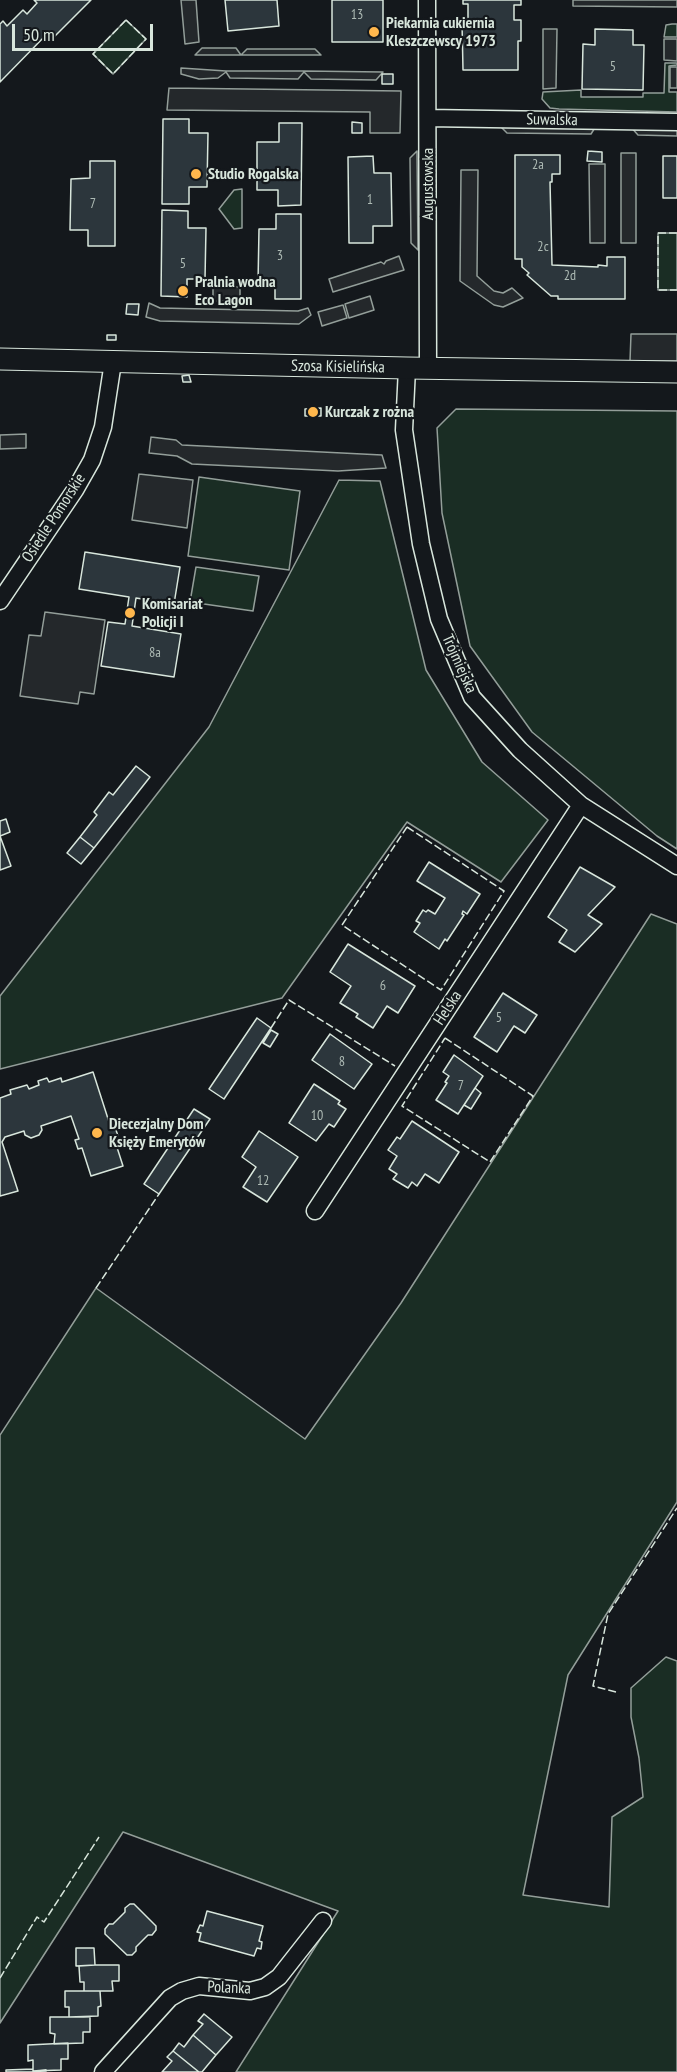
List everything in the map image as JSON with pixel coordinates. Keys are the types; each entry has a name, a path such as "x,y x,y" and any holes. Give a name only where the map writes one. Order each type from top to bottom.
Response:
{"street":[{"name":"Augustowska","path":"418,368 428,118 427,0"},
{"name":"Suwalska","path":"428,118 677,122"},
{"name":"Szosa Kisielińska","path":"0,359 677,372"},
{"name":"Osiedle Pomorskie","path":"0,601 75,490 92,460 103,427 113,362"},
{"name":"Trójmiejska","path":"418,368 404,430 421,544 439,619 472,697 520,750 581,805 677,866"},
{"name":"Helska","path":"315,1211 581,805"},
{"name":"Polanka","path":"103,2072 170,1998 182,1991 199,1986 250,1991 265,1987 279,1977 323,1921"}],"green space":[{"path":"126,20 146,39 113,74 93,54"},
{"path":"677,24 677,37 664,37 666,25"},
{"path":"665,63 677,63 677,65 669,66 669,92 677,92 677,112 559,109 550,108 542,99 543,92 581,90 581,97 643,97 643,93 664,93"},
{"path":"242,189 242,228 234,229 219,209 234,190"},
{"path":"658,233 677,233 677,290 658,290"},
{"path":"456,409 677,411 677,849 657,836 532,732 470,646 442,513 437,428"},
{"path":"199,477 300,491 289,570 188,556"},
{"path":"339,480 380,481 426,670 482,762 548,820 501,882 407,822 282,998 0,1069 0,996 209,727"},
{"path":"196,567 259,576 253,611 190,602"},
{"path":"651,914 677,924 677,1502 568,1675 523,1895 609,1907 612,1817 643,1797 639,1758 631,1717 631,1688 666,1657 677,1661 677,2072 236,2072 338,1911 123,1832 0,2023 0,1435 96,1288 305,1439 401,1303"}],"shaded area":[{"path":"181,0 196,0 199,42 185,44"},
{"path":"573,0 677,0 677,7 573,6"},
{"path":"543,29 557,29 556,88 543,89"},
{"path":"664,39 677,39 677,61 664,60"},
{"path":"202,48 236,48 241,55 195,55"},
{"path":"247,49 315,49 321,55 241,55"},
{"path":"670,67 677,67 677,88 670,88"},
{"path":"181,68 226,71 383,72 376,80 311,79 304,72 298,79 230,78 226,72 218,78 199,79 181,74"},
{"path":"169,88 401,91 400,133 370,133 370,112 167,110"},
{"path":"499,125 596,126 591,134 507,133"},
{"path":"629,125 677,126 677,136 638,135"},
{"path":"417,151 418,250 411,243 410,158"},
{"path":"621,153 636,153 636,243 621,243"},
{"path":"589,164 605,164 605,243 590,243"},
{"path":"461,170 478,170 477,276 494,291 503,293 512,288 523,298 503,307 494,305 460,281"},
{"path":"399,256 404,270 333,292 329,279 381,262 384,264"},
{"path":"213,286 240,287 240,301 213,301"},
{"path":"370,296 374,310 349,318 345,304"},
{"path":"149,303 160,308 298,311 308,308 311,315 299,324 160,321 146,317"},
{"path":"343,305 347,318 322,326 318,312"},
{"path":"631,334 677,334 677,361 630,361"},
{"path":"26,434 26,448 0,449 0,435"},
{"path":"151,437 176,440 182,445 382,455 386,468 338,471 192,464 177,456 149,453"},
{"path":"139,474 193,480 187,528 132,520"},
{"path":"45,612 105,620 94,694 80,692 78,704 20,696 29,635 41,636"}],"building":[{"path":"34,0 91,0 52,39 47,34 0,82 0,24 3,21 7,26 23,10 27,14 37,3"},
{"path":"225,0 277,0 279,26 228,31"},
{"path":"332,0 383,0 383,42 332,42"},
{"path":"463,0 521,0 521,5 514,5 514,20 521,20 518,70 463,70 462,23 468,22 468,4 463,4"},
{"path":"595,29 633,30 633,45 644,45 643,90 582,89 583,44 595,45"},
{"path":"382,74 393,74 393,84 382,84"},
{"path":"163,119 189,119 189,133 208,133 207,187 189,187 189,204 162,204"},
{"path":"352,122 362,123 362,133 352,133"},
{"path":"279,123 302,123 301,205 278,206 278,190 257,190 257,142 279,142"},
{"path":"588,151 602,152 602,162 587,161"},
{"path":"515,155 560,155 560,174 552,174 552,182 550,182 552,265 598,267 598,265 607,266 607,257 625,257 625,299 558,299 558,296 551,296 527,275 529,273 522,267 522,259 515,259"},
{"path":"373,156 374,173 391,173 392,226 373,226 373,243 349,243 348,157"},
{"path":"663,156 677,156 677,198 663,198"},
{"path":"90,161 115,161 115,246 88,246 88,230 70,230 71,179 90,178"},
{"path":"162,210 188,211 188,228 206,228 205,279 187,279 187,297 161,296"},
{"path":"276,214 301,214 301,299 275,299 275,283 258,283 259,229 276,229"},
{"path":"127,304 139,304 138,315 126,314"},
{"path":"107,335 116,335 116,340 107,340"},
{"path":"189,375 191,382 183,382 182,376"},
{"name":"Kurczak z rożna","path":"321,408 321,416 305,416 305,409"},
{"name":"Komisariat Policji I","path":"85,552 180,567 174,604 136,598 132,626 181,634 174,677 101,666 108,622 125,624 129,597 79,589"},
{"path":"136,766 150,777 94,848 80,837 97,815 94,812 109,792 113,795"},
{"path":"6,819 10,832 0,836 0,821"},
{"path":"0,836 11,866 0,870"},
{"path":"80,837 94,848 81,864 67,853"},
{"path":"429,862 480,894 467,914 463,911 464,915 439,949 414,932 420,923 416,921 423,910 435,914 445,898 417,881"},
{"path":"580,867 615,887 588,915 602,924 575,952 559,942 567,930 548,917"},
{"path":"348,944 415,986 398,1013 387,1006 373,1028 356,1017 358,1014 340,1003 351,986 330,972"},
{"path":"503,993 537,1015 525,1033 514,1026 497,1052 474,1037"},
{"path":"257,1018 271,1028 224,1099 209,1089"},
{"path":"271,1030 278,1034 270,1047 263,1043"},
{"path":"330,1034 372,1064 354,1089 312,1060"},
{"path":"454,1055 483,1076 458,1114 436,1100 449,1076 443,1072"},
{"name":"Diecezjalny Dom Księży Emerytów","path":"93,1072 111,1128 115,1127 118,1136 114,1138 123,1166 91,1176 82,1148 78,1149 75,1140 79,1139 71,1116 41,1126 42,1130 39,1135 31,1138 25,1135 24,1131 5,1137 2,1142 18,1191 0,1196 0,1098 11,1094 10,1090 27,1085 29,1089 39,1085 38,1081 47,1078 49,1082 61,1078 62,1082"},
{"path":"314,1084 340,1101 338,1104 346,1109 334,1127 329,1124 316,1141 289,1123"},
{"path":"475,1088 481,1093 471,1109 464,1105"},
{"path":"194,1109 210,1119 159,1194 144,1184"},
{"path":"412,1121 459,1152 439,1183 425,1174 417,1186 412,1182 408,1188 393,1179 397,1174 389,1169 397,1156 388,1150 397,1137 400,1139"},
{"path":"259,1131 298,1157 267,1202 243,1187 256,1167 242,1157"},
{"path":"134,1904 156,1926 156,1930 136,1947 132,1955 127,1955 105,1934 105,1929 125,1912 125,1908"},
{"path":"207,1911 263,1926 259,1941 262,1942 261,1949 257,1948 254,1956 199,1941 201,1933 197,1932 200,1925 203,1926"},
{"path":"76,1948 94,1948 95,1965 76,1966"},
{"path":"119,1965 119,1981 112,1981 113,1991 84,1991 84,1982 80,1982 79,1966"},
{"path":"65,1991 100,1991 101,2006 98,2007 98,2016 69,2017 69,2007 65,2007"},
{"path":"204,2014 232,2037 216,2055 193,2035 203,2024 198,2021"},
{"path":"50,2017 90,2017 90,2032 83,2032 83,2043 54,2044 55,2034 50,2033"},
{"path":"193,2035 216,2055 202,2072 173,2051 179,2043 184,2047"},
{"path":"68,2043 68,2059 61,2059 61,2070 33,2071 33,2060 28,2061 28,2045"},
{"path":"173,2051 199,2072 162,2072 172,2061 167,2057"},
{"path":"33,2069 33,2071 46,2070 46,2072 6,2072 6,2070"}],"fence":[{"path":"126,20 146,39 113,74 93,54 126,20"},
{"path":"677,233 658,233 658,290 677,290"},
{"path":"407,827 504,891 441,990 342,925 407,827"},
{"path":"271,1028 289,1000 395,1066"},
{"path":"445,1038 533,1096 490,1162 402,1106 445,1038"},
{"path":"96,1288 159,1194"},
{"path":"616,1692 593,1686 608,1614 677,1508"},
{"path":"0,1978 37,1917 44,1922 99,1837"}],"place":[{"name":"Piekarnia cukiernia Kleszczewscy 1973","path":"374,32"},
{"name":"Studio Rogalska","path":"196,174"},
{"name":"Pralnia wodna Eco Lagon","path":"183,291"},
{"name":"Kurczak z rożna","path":"313,412"},
{"name":"Komisariat Policji I","path":"130,613"},
{"name":"Diecezjalny Dom Księży Emerytów","path":"97,1133"}]}
